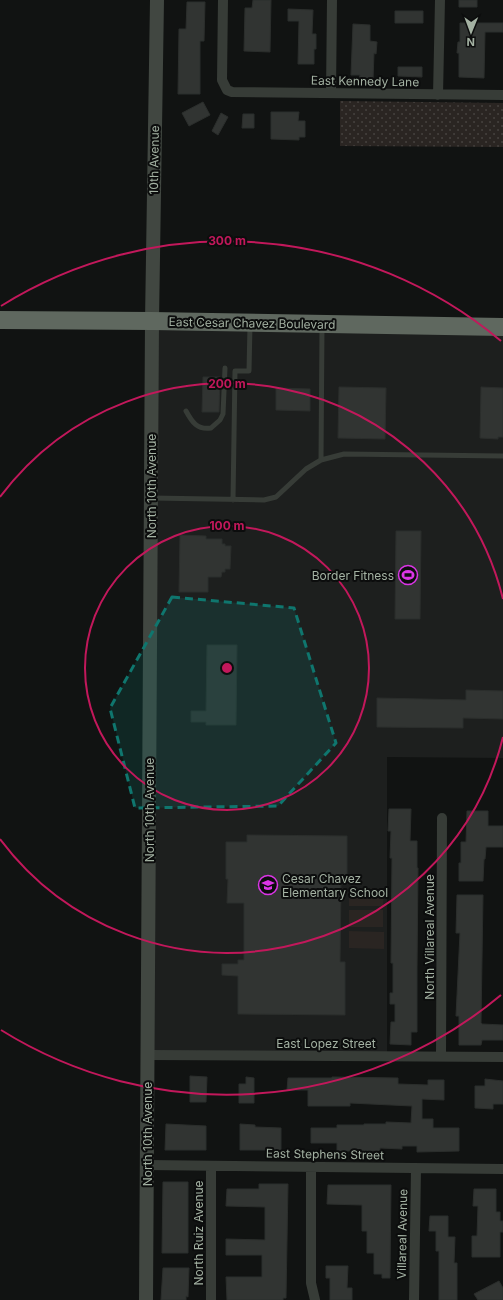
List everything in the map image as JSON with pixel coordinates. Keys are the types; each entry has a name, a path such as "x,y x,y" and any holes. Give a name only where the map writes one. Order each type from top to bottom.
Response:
{"highway":[{"name":"East Cesar Chavez Boulevard","path":"0,320 503,327"}],"main road":[{"name":"10th Avenue","path":"152,321 157,0"},
{"name":"North 10th Avenue","path":"146,1300 152,321"}],"street":[{"name":"East Kennedy Lane","path":"223,0 222,80 227,90 239,92 503,95"},
{"path":"330,93 332,0"},
{"path":"438,94 440,0"},
{"name":"North Villareal Avenue","path":"441,1056 442,818"},
{"name":"East Lopez Street","path":"148,1055 503,1057"},
{"name":"East Stephens Street","path":"147,1165 503,1169"},
{"name":"North Ruiz Avenue","path":"210,1300 211,1166"},
{"path":"311,1167 311,1283 315,1300"},
{"name":"Villareal Avenue","path":"414,1300 416,1168"}],"lane":[{"path":"233,500 235,371 249,371 250,323"},
{"path":"321,460 322,324"},
{"path":"186,411 191,421 200,428 211,428 220,420 223,414 225,368"},
{"path":"151,498 264,500 276,497 306,469 321,460 344,454 503,456"}],"highlighted area":[{"path":"172,597 294,608 336,743 278,806 135,808 110,708"}],"shaded area":[{"path":"340,101 503,103 503,147 340,146"},
{"path":"152,321 503,327 503,758 387,757 387,1056 148,1055"},
{"path":"349,888 384,889 383,906 349,906"},
{"path":"349,910 383,910 383,927 349,927"},
{"path":"349,931 384,932 384,949 349,948"}],"building":[{"path":"253,0 271,0 270,52 244,51 245,8 252,8"},
{"path":"459,0 477,0 477,7 459,7"},
{"path":"187,2 205,2 204,41 200,41 200,94 178,94 179,29 186,29"},
{"path":"288,9 313,10 312,34 316,34 314,64 298,64 299,21 288,21"},
{"path":"395,11 423,11 423,23 395,23"},
{"path":"460,23 503,23 503,32 485,32 484,78 459,77 459,53 457,53 458,42 460,42"},
{"path":"353,24 370,25 370,41 377,42 376,54 374,53 373,80 359,79 360,75 351,75"},
{"path":"398,67 422,67 422,77 398,76"},
{"path":"203,102 210,115 189,126 182,113"},
{"path":"271,112 299,112 298,121 305,121 305,137 299,137 299,140 271,139"},
{"path":"221,113 228,117 218,135 212,131"},
{"path":"243,114 254,114 254,128 242,128"},
{"path":"203,377 220,377 219,412 202,412"},
{"path":"339,387 386,388 385,439 338,438"},
{"path":"481,387 503,388 503,437 498,437 498,439 480,438"},
{"path":"276,388 310,389 310,411 276,410"},
{"name":"Border Fitness","path":"396,531 421,531 420,619 395,619"},
{"path":"180,535 206,536 206,539 222,539 222,544 225,544 225,546 231,546 230,569 225,569 225,572 222,572 221,577 208,577 208,592 179,592"},
{"path":"207,645 237,645 236,725 206,725 206,722 191,722 191,711 206,711"},
{"path":"466,690 503,691 503,719 463,718 463,728 377,727 377,698 466,700"},
{"path":"389,809 411,809 410,841 417,841 417,1032 411,1032 411,1045 390,1044 391,1022 395,1022 395,1004 390,1004 390,993 393,993 393,963 391,963 392,858 390,858 391,831 388,831"},
{"path":"467,811 488,811 488,826 503,826 503,847 486,847 483,881 459,881 461,842 466,842"},
{"path":"247,835 347,836 347,884 341,884 340,962 345,962 345,1015 238,1014 238,976 222,975 222,964 238,964 238,960 244,960 244,903 227,903 228,879 226,879 226,842 247,842"},
{"path":"457,895 483,895 481,1023 503,1025 503,1040 482,1040 481,1045 459,1045 459,1016 456,1016 460,933 456,933"},
{"path":"190,1076 207,1077 206,1102 190,1102"},
{"path":"246,1077 254,1078 254,1103 239,1103 239,1084 246,1084"},
{"path":"288,1078 398,1078 398,1084 428,1085 428,1080 444,1080 444,1100 422,1099 422,1119 433,1119 433,1128 459,1128 459,1151 417,1152 417,1146 402,1146 402,1149 380,1148 380,1151 337,1151 337,1143 311,1143 311,1128 337,1128 337,1125 386,1124 386,1122 411,1123 412,1106 350,1103 350,1106 308,1106 308,1090 287,1090"},
{"path":"485,1079 503,1081 503,1104 493,1104 493,1109 475,1108 475,1086 485,1086"},
{"path":"166,1124 206,1126 206,1150 165,1150"},
{"path":"240,1124 255,1125 255,1127 281,1128 281,1150 240,1150"},
{"path":"163,1182 188,1182 188,1253 162,1253"},
{"path":"259,1184 288,1184 286,1298 283,1298 283,1300 227,1300 226,1277 262,1277 262,1255 226,1255 226,1239 265,1240 265,1207 226,1206 227,1189 259,1189"},
{"path":"328,1185 391,1185 390,1278 382,1278 382,1274 374,1274 374,1253 367,1253 367,1231 362,1231 362,1205 327,1204"},
{"path":"474,1189 496,1189 496,1212 500,1212 500,1221 503,1221 503,1232 500,1232 500,1257 472,1257 472,1236 477,1236 478,1206 473,1206"},
{"path":"430,1216 448,1216 448,1237 455,1237 454,1263 457,1263 457,1300 439,1300 439,1251 436,1251 436,1231 429,1231"},
{"path":"326,1266 348,1266 347,1288 352,1288 352,1300 330,1300 330,1278 326,1278"},
{"path":"163,1268 189,1268 188,1297 186,1296 186,1300 161,1300"},
{"path":"499,1281 503,1288 503,1300 478,1300 474,1294"}],"place":[{"name":"Border Fitness","path":"408,575"},
{"name":"Cesar Chavez Elementary School","path":"268,885"}]}
